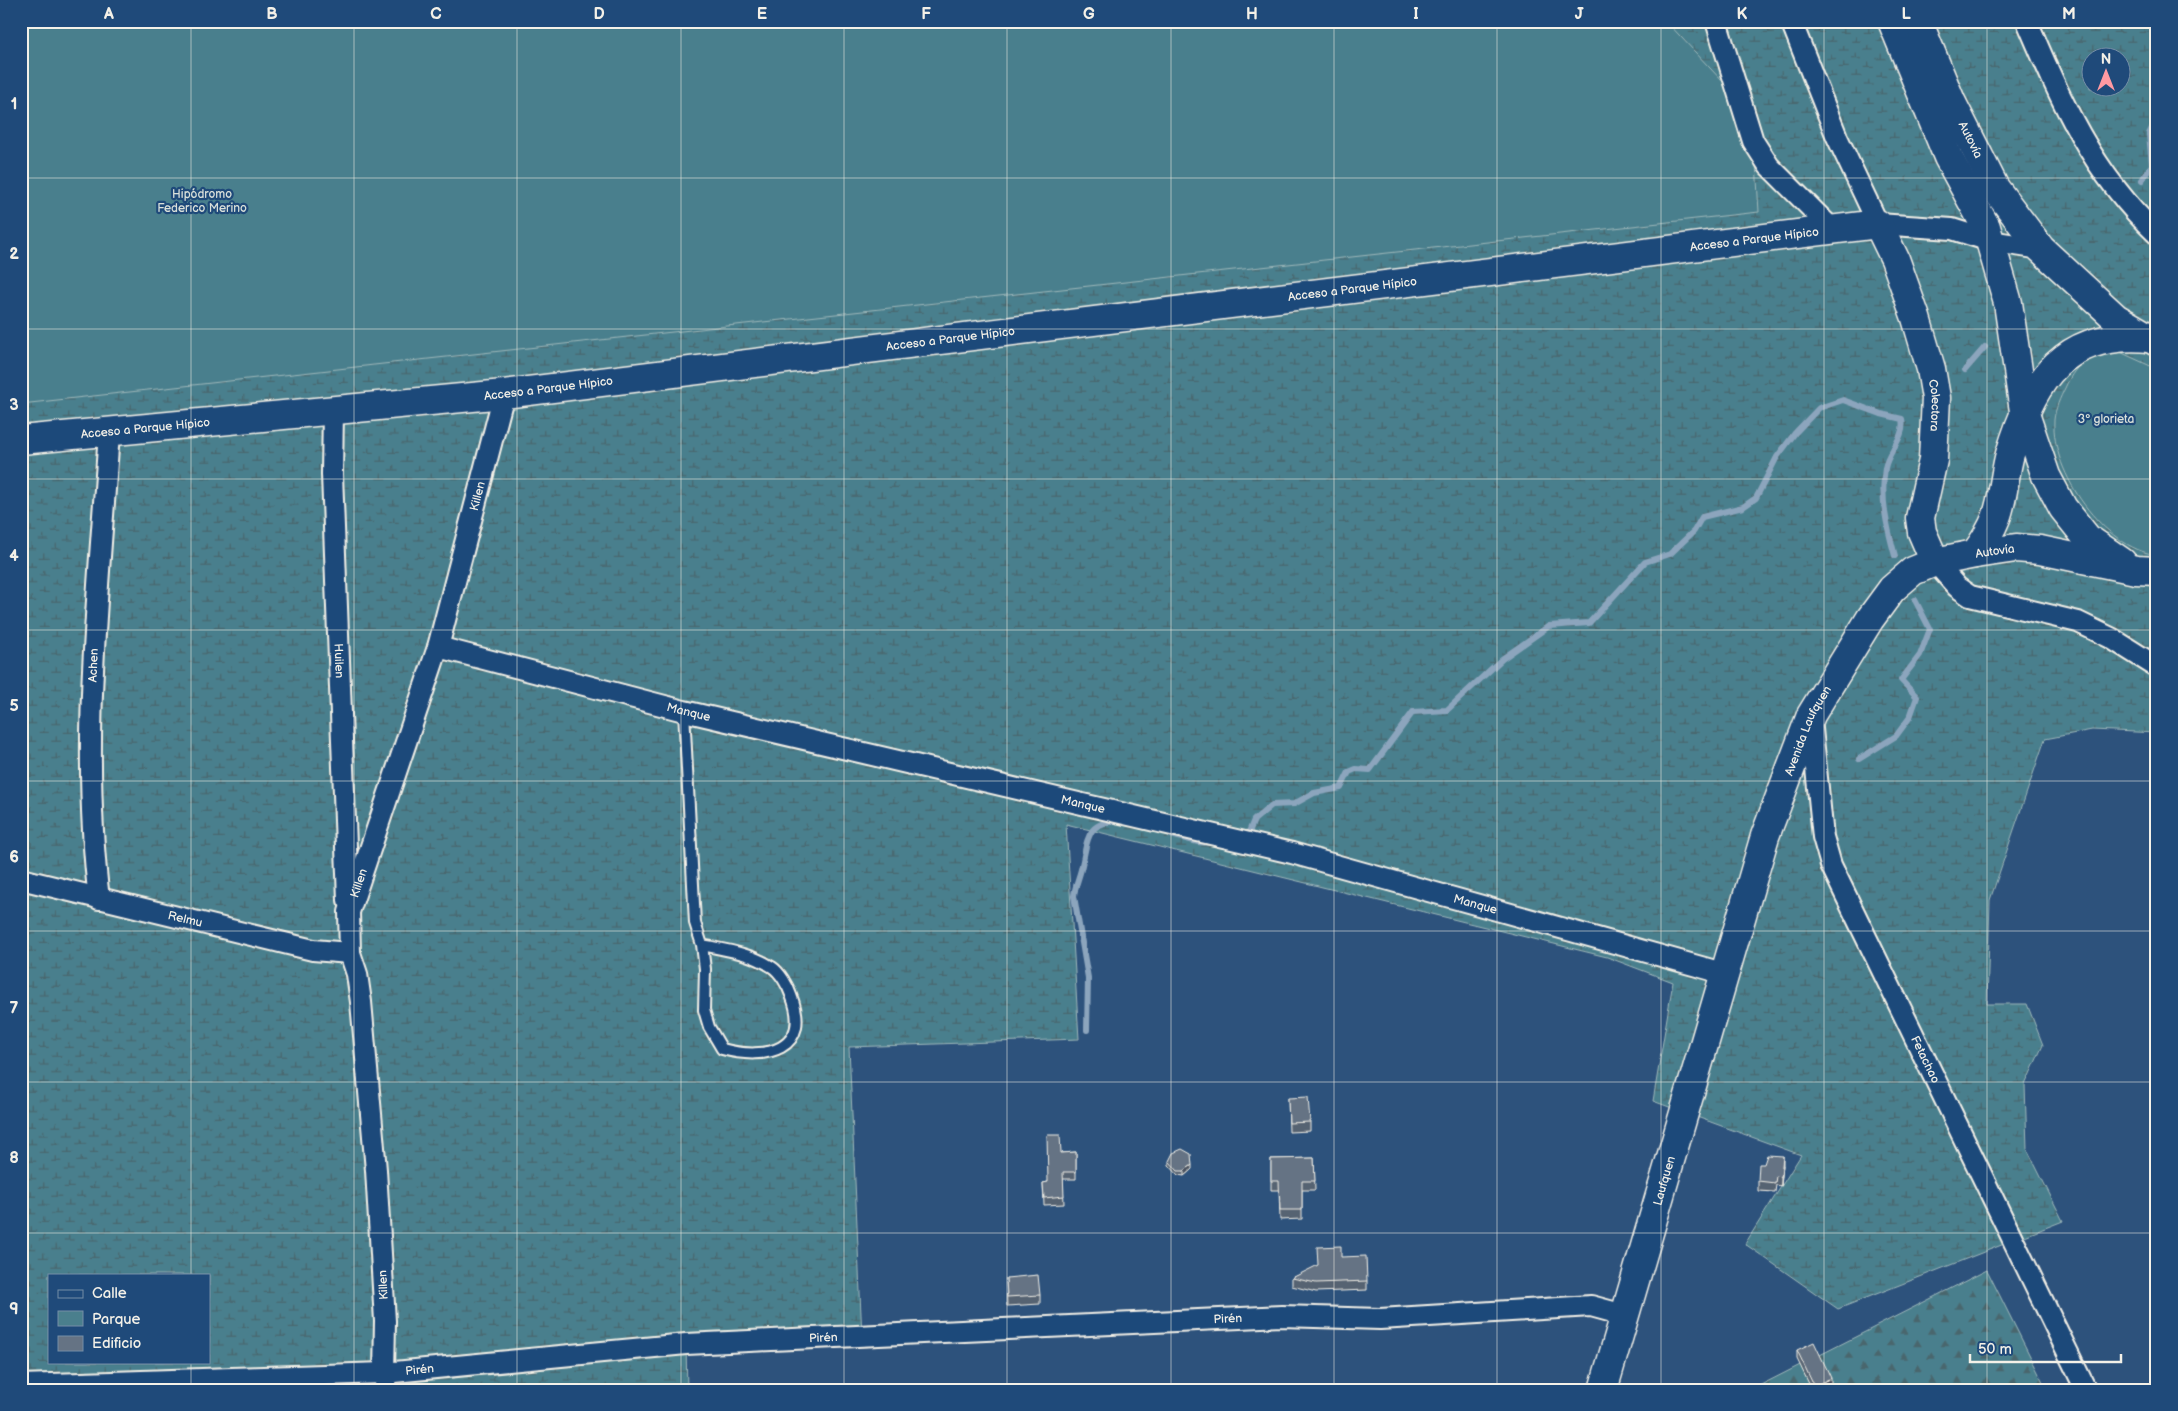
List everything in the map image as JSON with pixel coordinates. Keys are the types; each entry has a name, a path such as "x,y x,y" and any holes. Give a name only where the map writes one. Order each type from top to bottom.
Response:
{"street":[{"path":"1716,21 1753,141 1768,166 1833,230"},
{"name":"Colectora","path":"1790,21 1837,137 1894,259 1916,318 1936,398 1932,460 1920,518 1922,532 1935,562 1957,588 1970,596 2078,622 2111,638 2157,667"},
{"name":"Autovía","path":"1892,21 1948,157 1986,228 2008,303 2024,411 2046,476 2063,508 2087,538 2108,554 2150,574"},
{"name":"Autovía","path":"1918,21 1951,101 1995,188 2041,249 2116,318 2154,340"},
{"path":"2027,21 2072,122 2111,184 2136,214 2157,234"},
{"path":"1878,224 1952,230 1990,240 2041,249"},
{"name":"Acceso a Parque Hípico","path":"21,440 504,394 1878,224"},
{"name":"Autovía","path":"1975,554 1987,536 1996,517 2009,456 2024,411 2054,367 2074,349 2104,339 2125,336 2154,340"},
{"name":"Killen","path":"385,1381 385,1321 376,1170 361,1002 357,974 350,953 349,912 438,648 504,394"},
{"name":"Huilen","path":"333,410 332,474 349,912"},
{"name":"Achen","path":"99,899 94,855 92,714 109,432"},
{"name":"Autovía","path":"1975,554 2016,548 2040,550 2150,574"},
{"name":"Avenida Laufquen","path":"1726,974 1765,836 1811,715 1842,660 1892,590 1913,571 1935,562 1975,554"},
{"name":"Manque","path":"438,648 684,711 1292,853 1726,974"},
{"name":"Fetachao","path":"1811,715 1823,837 1831,865 2086,1390"},
{"name":"Relmu","path":"21,879 313,950 350,953"},
{"name":"Laufquen","path":"1603,1390 1726,974"},
{"name":"Pirén","path":"21,1385 385,1381 686,1344 1282,1316 1380,1319 1591,1306 1624,1315"}],"lane":[{"path":"684,711 695,923 702,945 705,969 704,1010 709,1027 722,1049 735,1052 760,1052 778,1049 792,1041 797,1028 796,1006 788,988 774,968 750,955 702,945"}],"green space":[{"path":"21,21 2157,21 2157,733 2092,730 2045,739 1990,900 1987,1004 2027,1004 2043,1045 2025,1085 2027,1149 2063,1221 1838,1309 1745,1244 1801,1155 1653,1101 1673,982 1607,957 1066,824 1079,1039 849,1047 862,1337 686,1345 687,1390 419,1390 384,1373 21,1385"},
{"name":"Hipódromo Federico Merino","path":"21,21 1666,21 1753,114 1759,212 21,404"},
{"name":"3º glorieta","path":"2120,352 2157,369 2157,555 2137,549 2118,538 2100,523 2084,505 2071,484 2061,462 2055,441 2055,412 2063,392 2075,371 2086,360 2093,357"},
{"path":"1987,1270 2047,1390 1751,1390"}],"building":[{"path":"1308,1097 1310,1122 1289,1123 1288,1098"},
{"path":"1047,1135 1060,1135 1061,1153 1076,1152 1076,1172 1063,1172 1064,1196 1044,1198 1043,1183 1048,1182"},
{"path":"1182,1149 1191,1154 1192,1165 1184,1171 1178,1171 1169,1161 1173,1153"},
{"path":"1767,1155 1783,1156 1781,1177 1776,1176 1775,1183 1758,1181 1759,1164 1764,1164"},
{"path":"1314,1158 1315,1181 1302,1181 1302,1210 1280,1210 1279,1181 1271,1181 1271,1159"},
{"path":"1341,1246 1341,1257 1366,1256 1367,1281 1316,1283 1292,1278 1318,1265 1317,1247"},
{"path":"1038,1275 1040,1295 1007,1297 1006,1278"},
{"path":"1814,1342 1831,1378 1814,1386 1797,1350"}],"waterway":[{"path":"2142,180 2152,165 2149,134 2157,118"},
{"path":"1965,370 1985,347"},
{"path":"1239,835 1249,832 1254,820 1272,805 1294,804 1314,793 1341,788 1349,772 1356,769 1370,770 1413,712 1447,710 1502,659 1549,626 1589,623 1645,562 1670,554 1694,531 1702,517 1743,507 1756,498 1777,457 1795,433 1819,408 1843,400 1881,414 1902,419 1903,426 1899,438 1885,468 1883,491 1885,513 1895,556"},
{"path":"1859,759 1896,736 1910,717 1917,697 1901,680 1920,655 1930,629 1915,600"},
{"path":"1087,1030 1088,978 1074,896 1090,834 1094,828 1101,824 1121,821"},
{"path":"1171,835 1210,843"}]}
